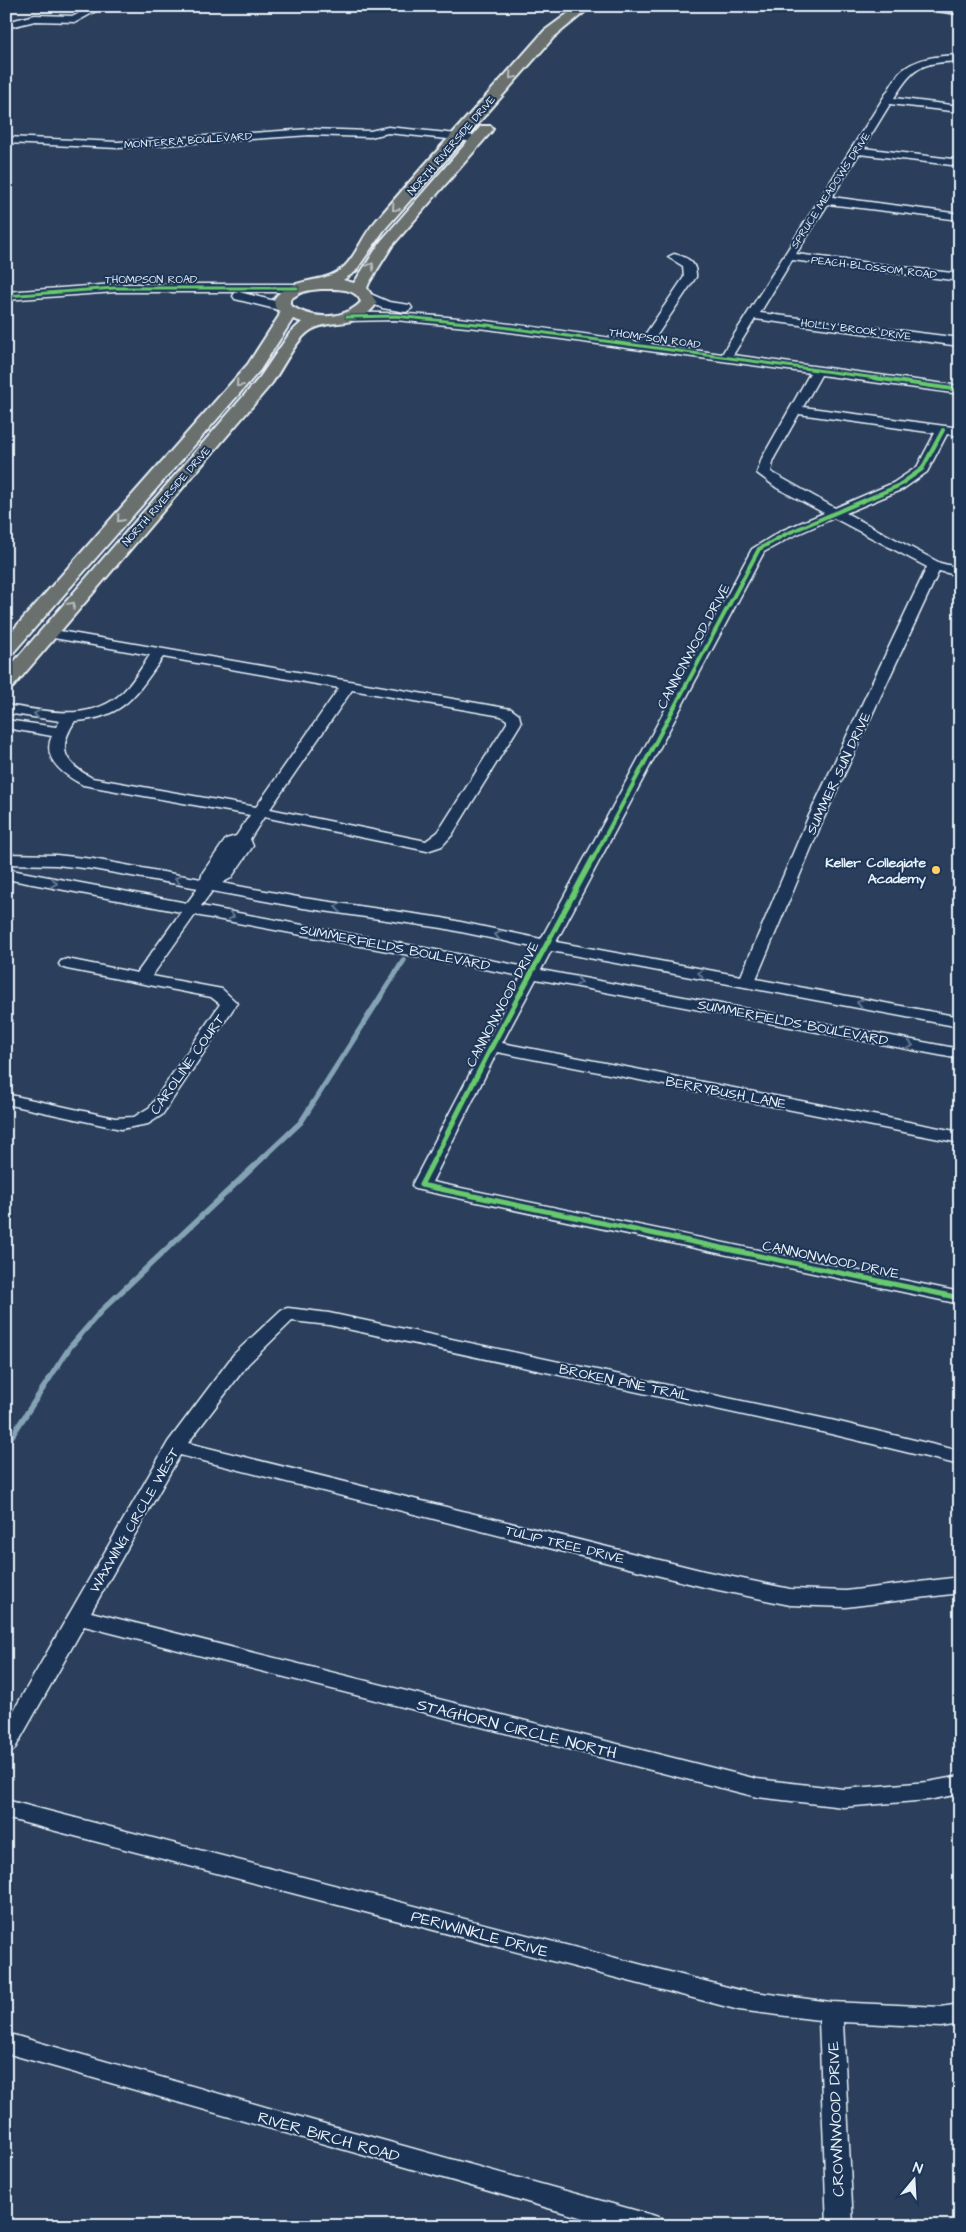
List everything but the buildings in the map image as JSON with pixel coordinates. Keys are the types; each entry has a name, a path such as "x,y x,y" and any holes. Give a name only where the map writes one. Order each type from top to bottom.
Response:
{"main road":[{"path":"934,6 960,10"},
{"name":"NORTH RIVERSIDE DRIVE","path":"567,37 591,10"},
{"name":"NORTH RIVERSIDE DRIVE","path":"6,650 254,367 287,316 281,303 285,295 297,288 333,280 350,269 367,241 549,34 591,10"},
{"name":"NORTH RIVERSIDE DRIVE","path":"6,683 274,370 298,332 313,324 347,317 365,309 369,303 361,283 386,244 496,118"},
{"name":"NORTH RIVERSIDE DRIVE","path":"321,284 342,285 364,294"},
{"name":"NORTH RIVERSIDE DRIVE","path":"285,310 306,318 330,320"},
{"path":"146,491 168,494"}],"street":[{"path":"6,25 32,18 76,19 100,6"},
{"path":"14,13 46,18"},
{"name":"SPRUCE MEADOWS DRIVE","path":"726,358 902,75 912,66 935,60 960,58"},
{"path":"887,100 960,109"},
{"name":"MONTERRA BOULEVARD","path":"6,140 85,146 310,132 370,134 384,138 474,143"},
{"path":"856,150 960,163"},
{"path":"825,200 960,217"},
{"name":"PEACH BLOSSOM ROAD","path":"788,256 960,278"},
{"path":"648,341 690,277 692,269 689,264 674,257"},
{"name":"THOMPSON ROAD","path":"6,296 297,288"},
{"name":"THOMPSON ROAD","path":"6,303 115,292 233,295 285,310"},
{"name":"THOMPSON ROAD","path":"364,294 386,305 446,314 487,324"},
{"name":"HOLLY BROOK DRIVE","path":"751,315 960,342"},
{"name":"THOMPSON ROAD","path":"347,317 395,316 648,341 726,358 960,390"},
{"path":"817,371 768,458 764,473 833,513 935,566 960,572"},
{"path":"796,410 960,432"},
{"name":"CANNONWOOD DRIVE","path":"943,430 922,469 898,486 833,513 759,548 546,944 421,1185 960,1298"},
{"name":"SUMMER SUN DRIVE","path":"747,982 816,820 935,566"},
{"path":"48,633 506,712 514,718 514,723 444,835 436,843 427,846 260,812 88,782 70,773 58,761 56,746 58,732 69,719"},
{"path":"6,709 69,719 110,708 126,697 160,652"},
{"path":"142,978 193,909 208,885 225,875 245,846 242,839 348,685"},
{"path":"6,724 58,732"},
{"name":"SUMMERFIELDS BOULEVARD","path":"6,859 56,860 93,864 303,903 442,923 960,1022"},
{"name":"SUMMERFIELDS BOULEVARD","path":"6,874 960,1054"},
{"name":"CAROLINE COURT","path":"6,1099 115,1123 128,1124 148,1119 156,1111 229,1003 216,993 67,964"},
{"name":"BERRYBUSH LANE","path":"492,1046 960,1138"},
{"name":"WAXWING CIRCLE WEST","path":"6,1744 175,1447 241,1359 288,1314"},
{"name":"BROKEN PINE TRAIL","path":"288,1314 329,1319 625,1382 960,1458"},
{"name":"TULIP TREE DRIVE","path":"175,1447 704,1579 790,1597 846,1599 960,1585"},
{"name":"STAGHORN CIRCLE NORTH","path":"79,1617 757,1788 843,1798 928,1791 960,1785"},
{"name":"PERIWINKLE DRIVE","path":"6,1809 739,2000 831,2012 941,2017 960,2014"},
{"name":"CROWNWOOD DRIVE","path":"831,2012 840,2226"},
{"name":"RIVER BIRCH ROAD","path":"6,2043 339,2140 652,2226"}],"waterway":[{"path":"6,1445 70,1347 102,1310 301,1122 404,960"}],"cycle path":[{"path":"6,296 115,288 297,288"},
{"path":"347,317 395,316 487,325 960,390"},
{"path":"943,430 922,469 898,486 786,534 759,549 492,1046 421,1185 960,1298"}],"place":[{"name":"Keller Collegiate Academy","path":"936,870"}]}
